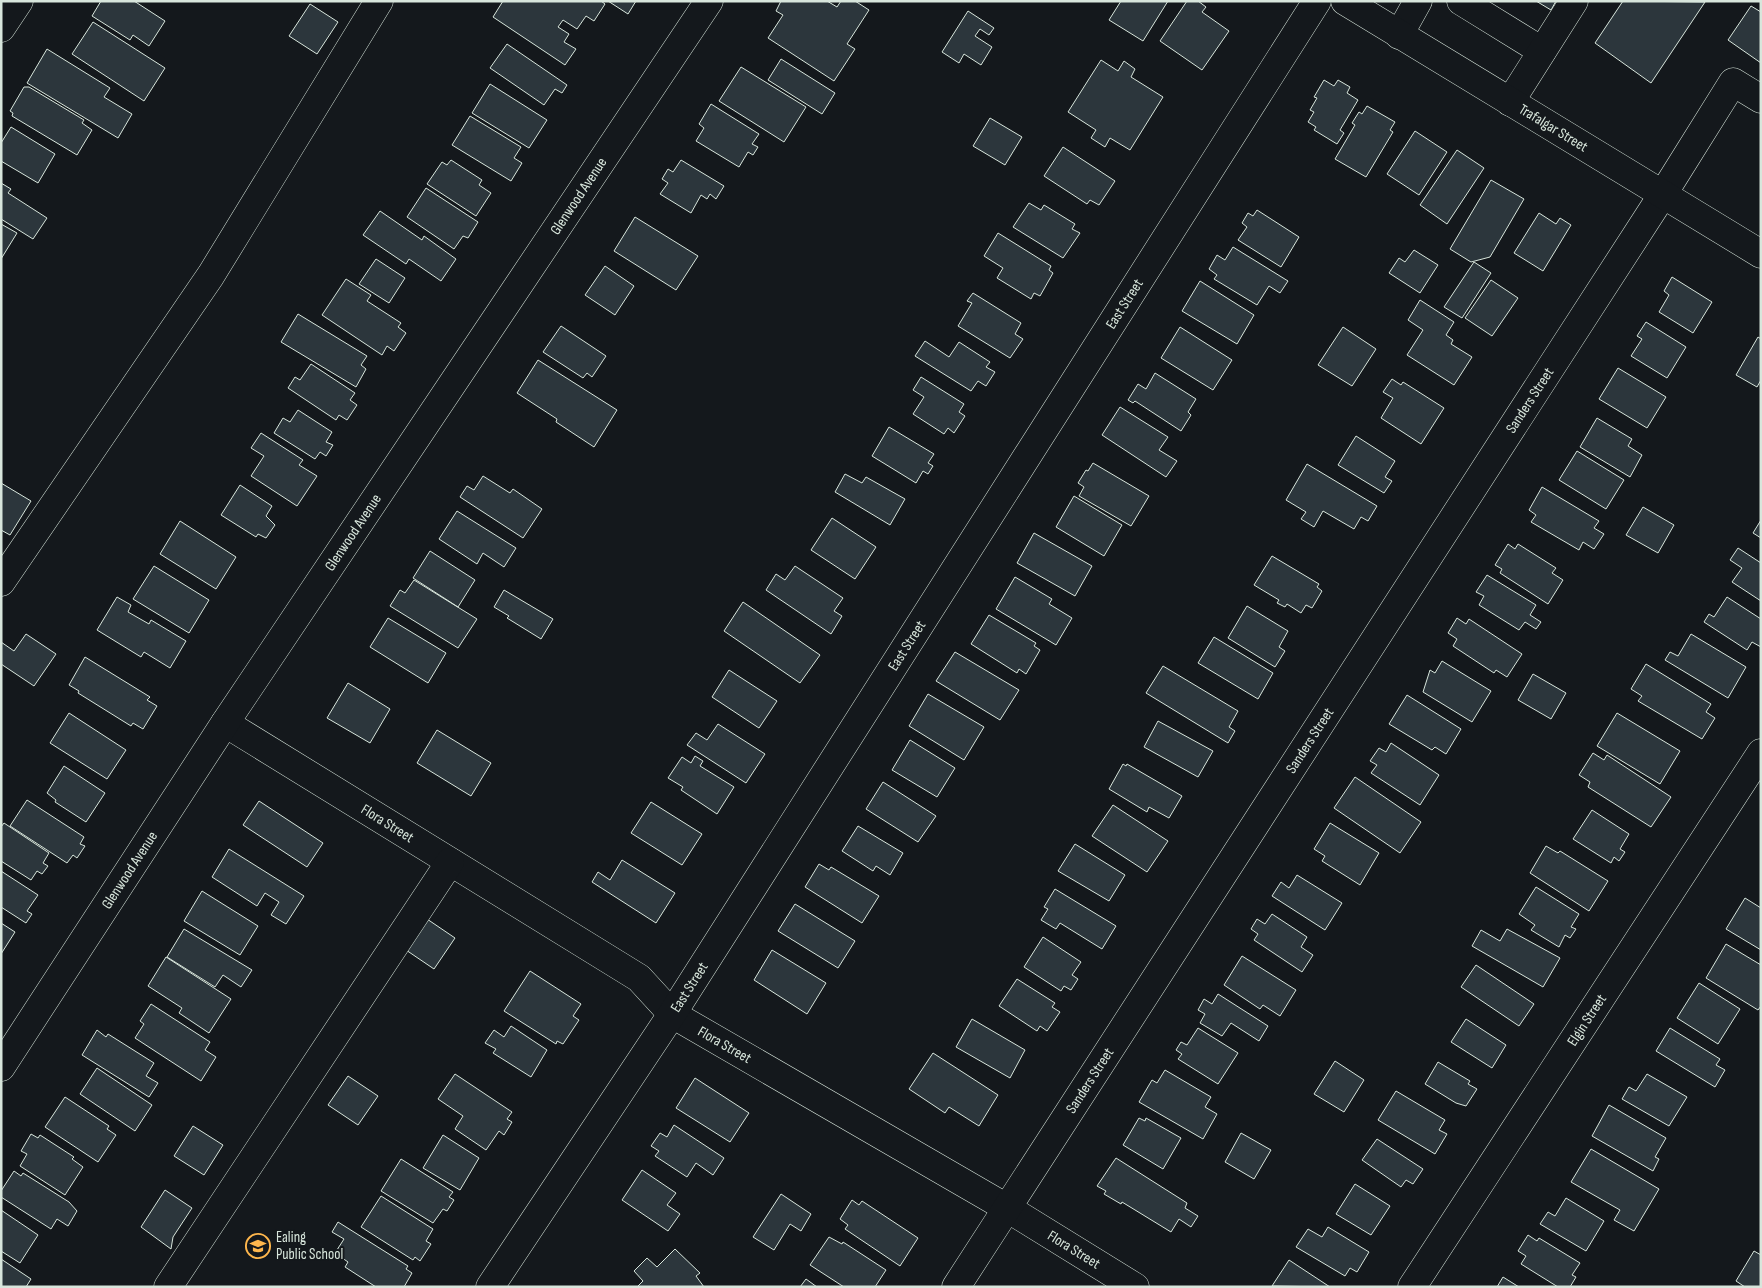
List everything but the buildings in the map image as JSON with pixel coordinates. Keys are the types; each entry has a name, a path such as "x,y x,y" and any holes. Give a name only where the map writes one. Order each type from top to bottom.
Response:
{"street":[{"path":"1,28 19,1"},
{"path":"1,582 211,276 379,1"},
{"name":"Glenwood Avenue","path":"1,1067 224,723 709,1"},
{"name":"East Street","path":"490,1287 672,1014 1317,1"},
{"name":"Trafalgar Street","path":"1345,1 1761,254"},
{"path":"1399,34 1418,1"},
{"path":"1461,1 1542,51"},
{"path":"1510,102 1574,1"},
{"name":"Sanders Street","path":"956,1287 1663,194 1733,82 1761,99"},
{"name":"Flora Street","path":"224,723 639,978 672,1014 1007,1208 1135,1287"},
{"name":"Elgin Street","path":"1412,1287 1761,753"},
{"path":"168,1287 450,862"}],"place":[{"name":"Ealing Public School","path":"258,1246"}]}
